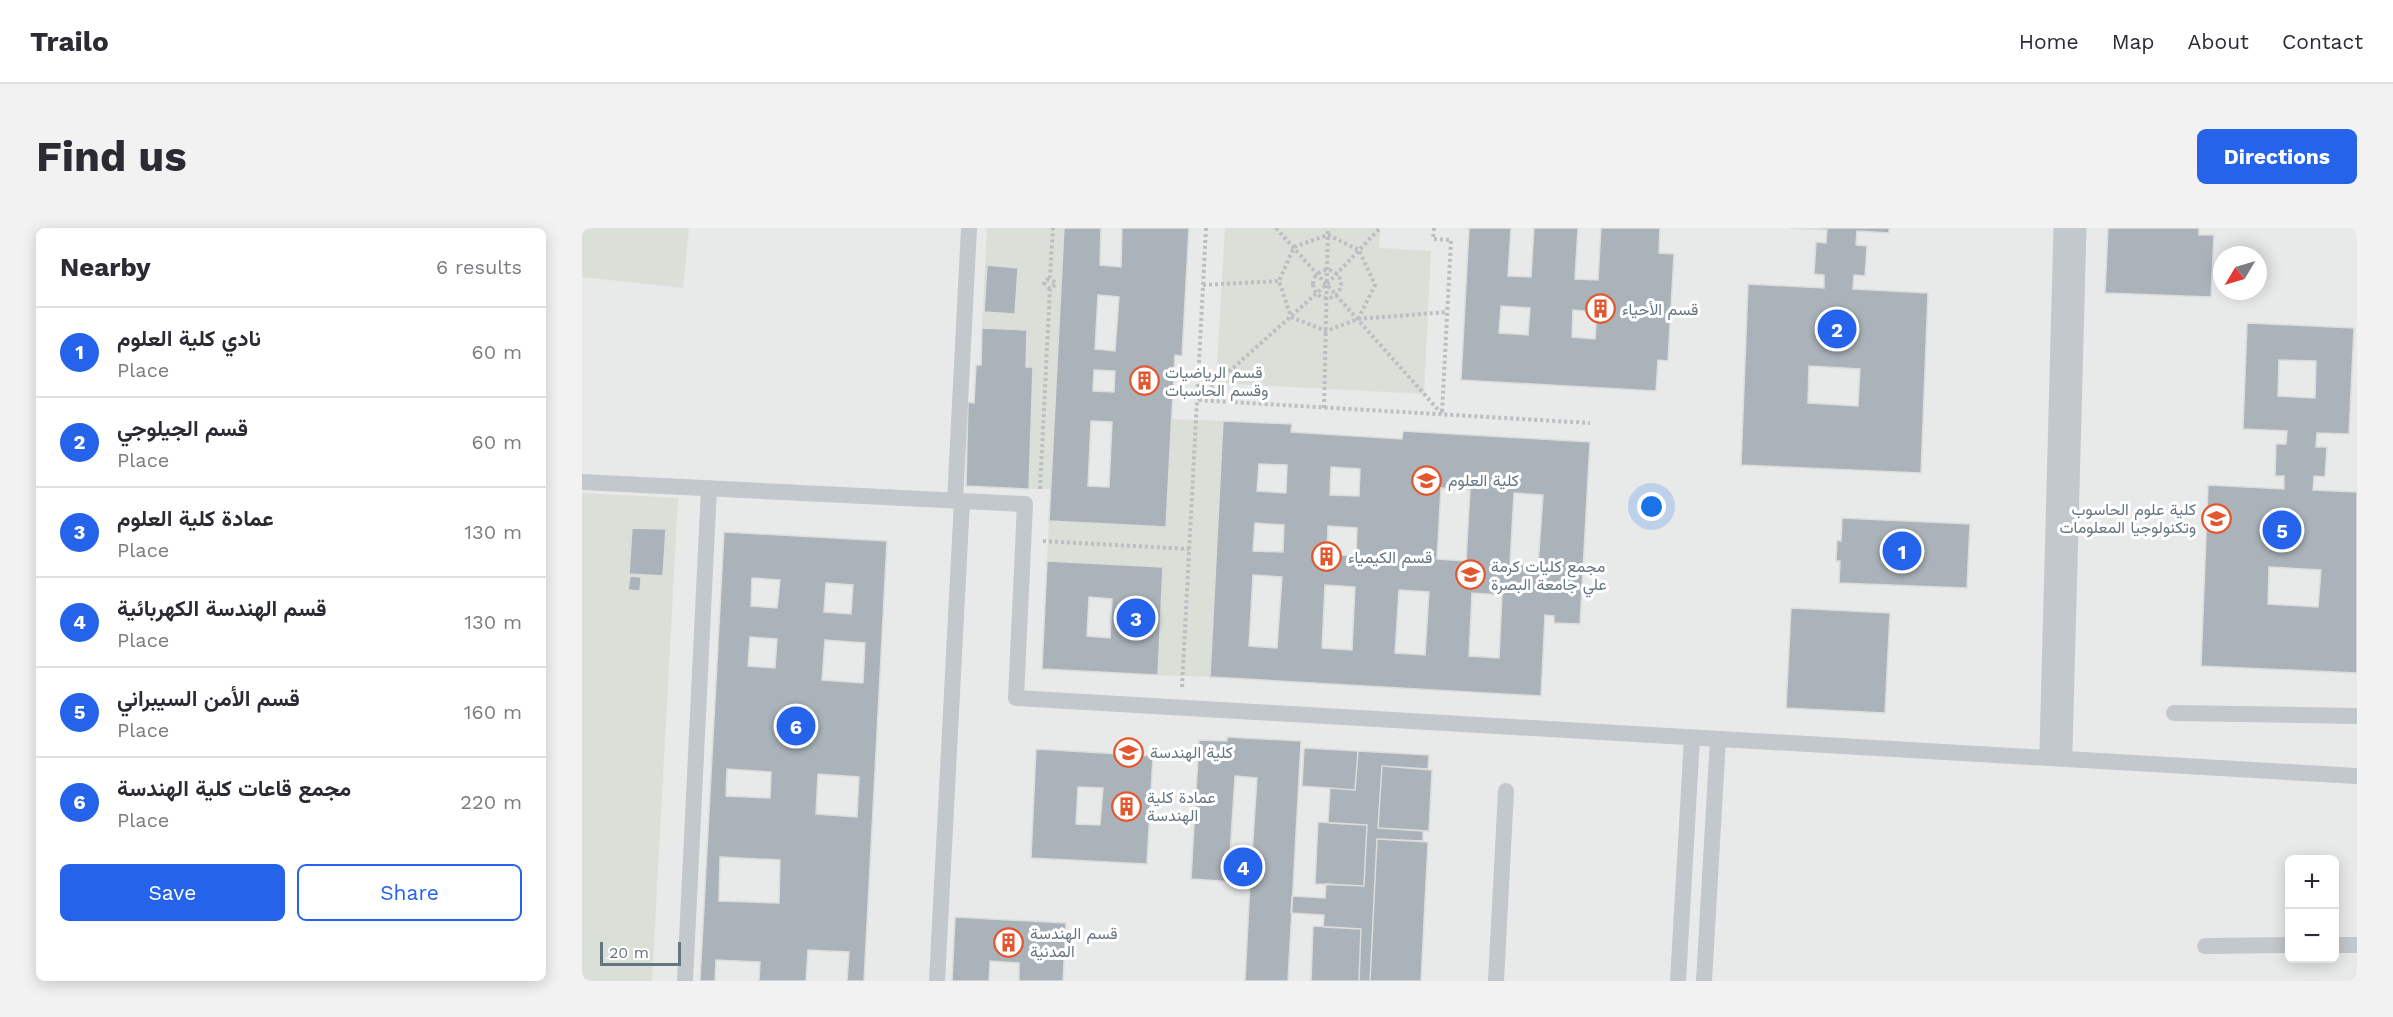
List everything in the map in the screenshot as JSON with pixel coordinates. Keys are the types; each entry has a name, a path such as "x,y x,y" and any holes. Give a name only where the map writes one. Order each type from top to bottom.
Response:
{"street":[{"path":"2056,749 2070,228"}],"lane":[{"path":"937,981 969,228"},
{"path":"582,482 1024,504 1016,699 2357,776"},
{"path":"685,981 709,488"},
{"path":"2174,712 2357,716"},
{"path":"1678,981 1692,738"},
{"path":"1704,981 1718,739"},
{"path":"1496,981 1506,791"},
{"path":"2205,946 2285,945"},
{"path":"2339,945 2357,945"}],"path":[{"path":"1050,289 1044,283 1050,278 1053,228"},
{"path":"1181,708 1206,228"},
{"path":"1276,228 1442,414"},
{"path":"1324,408 1328,228"},
{"path":"1197,400 1327,284 1380,228"},
{"path":"1434,228 1433,239 1451,240 1442,414"},
{"path":"1358,319 1375,285 1359,249 1328,235 1294,248 1279,281 1291,317 1326,331 1358,319 1447,312"},
{"path":"1327,270 1335,273 1341,284 1336,295 1326,298 1316,292 1313,286 1317,274 1327,270"},
{"path":"1024,504 1040,489 1050,289 1056,284 1050,278"},
{"path":"1203,285 1279,281"},
{"path":"1197,400 1590,423"},
{"path":"1023,540 1189,549"}],"shaded area":[{"name":"مجمع كليات كرمة علي جامعة البصرة","path":"582,228 2357,228 2357,981 582,981"},
{"path":"582,228 689,228 683,288 582,277"},
{"path":"987,228 1064,228 1051,489 1029,489 1027,330 982,328","holes":["987,265 1018,268 1014,314 984,311"]},
{"path":"1225,228 1380,228 1379,248 1431,251 1424,394 1216,383"},
{"path":"1172,419 1223,421 1210,677 1158,675 1163,567 1047,561 1049,521 1166,527"},
{"path":"582,493 678,498 652,981 582,981","holes":["632,528 666,529 663,576 629,574"]}],"building":[{"name":"قسم الرياضيات وقسم الحاسبات","path":"1064,228 1101,228 1100,265 1121,267 1122,228 1189,228 1182,356 1175,355 1166,527 1049,521","holes":["1098,295 1119,297 1115,351 1095,349","1094,370 1115,371 1114,392 1093,391","1091,421 1112,422 1109,487 1088,486"]},
{"name":"قسم الأحياء","path":"1469,228 1511,228 1508,276 1531,277 1534,228 1578,228 1575,279 1598,280 1601,228 1660,228 1659,253 1674,254 1668,361 1658,360 1656,391 1461,380","holes":["1501,306 1530,308 1528,335 1499,333","1573,310 1597,312 1595,339 1572,337"]},
{"path":"1790,228 1889,228 1889,233 1857,231 1856,245 1867,246 1865,276 1854,275 1853,289 1928,293 1921,473 1741,465 1748,284 1824,288 1824,275 1814,274 1816,242 1826,243 1827,230","holes":["1809,366 1860,369 1858,406 1808,403"]},
{"path":"2108,228 2199,228 2199,235 2214,235 2211,297 2105,293"},
{"path":"987,265 1018,268 1015,314 984,312"},
{"path":"2247,323 2354,328 2349,434 2317,433 2316,447 2327,447 2325,477 2314,476 2313,490 2357,492 2357,673 2201,666 2208,485 2284,489 2284,476 2275,476 2276,444 2286,444 2287,431 2243,429","holes":["2279,360 2316,361 2315,398 2278,396","2269,567 2321,570 2318,607 2268,604"]},
{"path":"982,328 1027,330 1026,367 1033,367 1029,489 966,486 968,402 974,403 976,365 981,365"},
{"name":"قسم الكيمياء","path":"1223,421 1292,424 1291,432 1402,439 1403,431 1590,442 1580,624 1554,623 1554,616 1545,615 1541,696 1210,677","holes":["1259,464 1287,465 1286,493 1257,491","1331,467 1360,469 1359,496 1330,495","1441,488 1470,490 1466,561 1437,559","1514,493 1543,495 1538,566 1510,564","1255,523 1284,525 1283,552 1253,551","1328,526 1357,528 1356,556 1327,554","1253,575 1282,577 1277,648 1249,646","1325,585 1355,587 1352,650 1322,648","1399,590 1429,592 1425,655 1395,653","1472,593 1502,595 1499,658 1469,656"]},
{"path":"1842,518 1970,524 1967,588 1839,583 1840,561 1836,561 1837,540 1841,541"},
{"path":"632,528 666,529 663,576 629,574"},
{"path":"724,532 887,541 864,981 847,981 849,952 808,950 806,981 759,981 760,962 716,960 715,981 700,981","holes":["752,578 780,580 777,608 751,606","826,583 853,585 851,614 824,612","750,637 777,639 775,668 748,666","825,640 865,643 863,683 822,680","727,769 771,772 770,798 726,796","818,774 859,777 857,817 816,814","720,857 780,860 779,903 719,901"]},
{"path":"1047,561 1163,567 1158,675 1042,669","holes":["1089,597 1112,599 1110,638 1087,636"]},
{"path":"630,576 641,577 640,591 628,590"},
{"path":"1791,608 1890,613 1885,713 1786,708"},
{"path":"1227,737 1301,741 1288,981 1245,981 1250,883 1191,879 1199,740 1227,741","holes":["1235,776 1257,778 1252,855 1230,854"]},
{"path":"1304,748 1358,751 1355,790 1302,786"},
{"name":"عمادة كلية الهندسة","path":"1036,749 1153,756 1147,864 1031,858","holes":["1078,787 1103,788 1100,825 1076,824"]},
{"path":"1358,751 1429,755 1428,769 1382,766 1378,828 1423,831 1423,841 1377,839 1370,981 1359,981 1361,929 1323,927 1324,915 1291,913 1292,896 1325,898 1326,884 1364,886 1367,825 1328,823 1330,788 1355,790"},
{"path":"1382,766 1432,770 1429,831 1378,828"},
{"path":"1318,822 1367,825 1364,886 1315,884"},
{"path":"1377,839 1428,842 1421,981 1370,981"},
{"name":"قسم الهندسة المدنية","path":"955,917 1066,923 1063,981 1019,981 1019,963 990,961 989,981 952,981"},
{"path":"1313,926 1361,929 1359,981 1311,981"}],"place":[{"name":"قسم الأحياء","path":"1601,309"},
{"name":"قسم الجيلوجي","path":"1837,329"},
{"name":"قسم الرياضيات وقسم الحاسبات","path":"1144,381"},
{"name":"كلية العلوم","path":"1427,480"},
{"name":"كلية علوم الحاسوب وتكنولوجيا المعلومات","path":"2217,518"},
{"name":"قسم الأمن السيبراني","path":"2282,530"},
{"name":"نادي كلية العلوم","path":"1902,551"},
{"name":"قسم الكيمياء","path":"1327,557"},
{"name":"مجمع كليات كرمة علي جامعة البصرة","path":"1470,575"},
{"name":"عمادة كلية العلوم","path":"1136,618"},
{"name":"مجمع قاعات كلية الهندسة","path":"796,726"},
{"name":"كلية الهندسة","path":"1129,752"},
{"name":"عمادة كلية الهندسة","path":"1126,806"},
{"name":"قسم الهندسة الكهربائية","path":"1243,867"},
{"name":"قسم الهندسة المدنية","path":"1009,942"}]}
